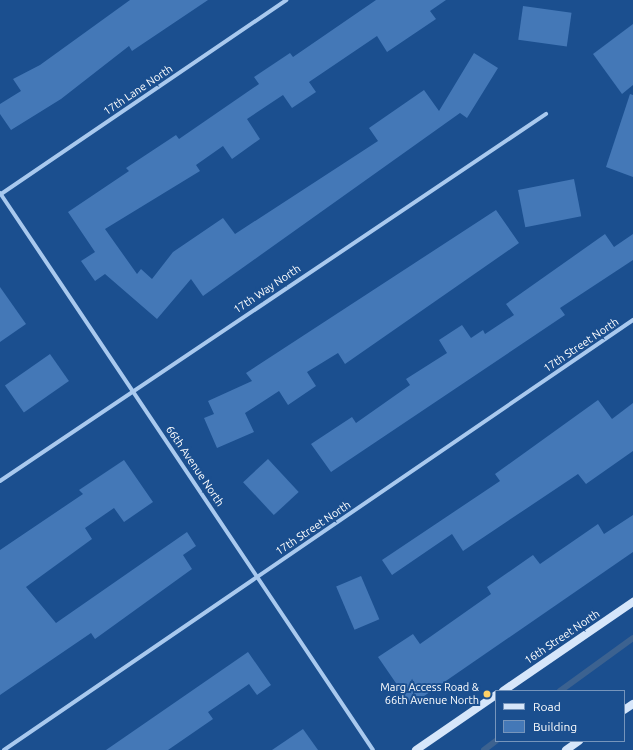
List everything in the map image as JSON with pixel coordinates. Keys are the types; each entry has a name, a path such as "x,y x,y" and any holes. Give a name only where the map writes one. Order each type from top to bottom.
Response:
{"street":[{"name":"17th Lane North","path":"0,194 286,0"},
{"name":"17th Way North","path":"0,481 133,390 546,114"},
{"name":"66th Avenue North","path":"0,194 258,576 373,750"},
{"name":"17th Street North","path":"4,750 633,320"},
{"name":"16th Street North","path":"503,690 633,602"},
{"path":"416,750 495,697"},
{"path":"566,750 578,742"}],"building":[{"path":"130,0 208,0 132,51 129,46 61,99 11,130 0,114 0,104 21,91 13,79 40,65"},
{"path":"376,0 446,0 430,11 436,19 387,52 377,36 309,82 316,92 292,108 283,95 247,119 260,139 232,159 223,146 196,165 200,171 105,229 137,274 141,269 152,279 173,252 223,218 235,234 378,141 369,128 424,90 439,111 474,53 498,68 467,118 460,113 203,296 191,279 157,319 105,274 95,281 81,261 95,252 68,212 129,171 126,168 176,135 179,139 259,84 254,77 290,53 293,57"},
{"path":"523,6 572,13 567,46 518,40"},
{"path":"633,24 633,85 622,94 593,54"},
{"path":"630,94 633,95 633,177 606,167"},
{"path":"574,179 581,216 525,227 518,190"},
{"path":"496,210 519,243 345,364 338,353 307,372 316,386 288,405 279,391 245,413 254,432 217,448 204,418 214,414 208,401 252,381 246,373"},
{"path":"605,234 614,247 633,234 633,260 560,308 565,315 331,472 311,444 352,417 356,423 410,385 406,379 447,353 439,340 462,325 471,338 483,330 485,334 514,315 506,304"},
{"path":"0,287 26,324 0,342"},
{"path":"50,354 69,381 24,413 5,386"},
{"path":"598,400 612,419 633,403 633,451 586,484 578,474 463,551 452,534 392,575 382,560 500,481 495,474"},
{"path":"268,459 299,492 274,515 243,482"},
{"path":"124,460 153,502 124,522 114,508 85,528 92,539 26,587 56,623 187,532 196,546 183,555 192,569 95,639 91,633 0,695 0,550 83,494 79,490"},
{"path":"633,515 633,552 411,705 378,657 413,634 420,644 491,594 487,587 533,555 540,564 598,524 604,534"},
{"path":"361,576 379,619 355,630 336,587"},
{"path":"248,652 271,685 257,695 249,684 208,712 213,719 168,750 106,750"},
{"path":"303,729 318,750 272,750"}],"waterway":[{"path":"561,690 633,638"},
{"path":"484,750 495,742"}],"place":[{"name":"Marg Access Road & 66th Avenue North","path":"487,694"}]}
